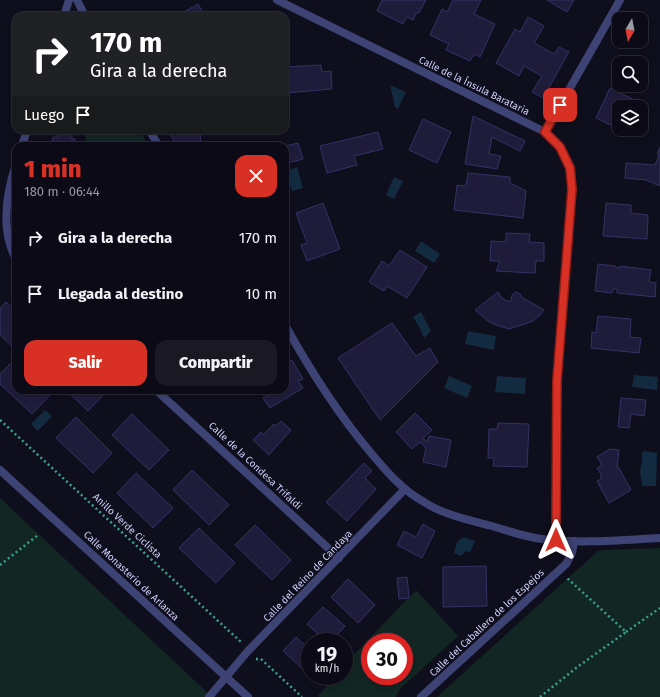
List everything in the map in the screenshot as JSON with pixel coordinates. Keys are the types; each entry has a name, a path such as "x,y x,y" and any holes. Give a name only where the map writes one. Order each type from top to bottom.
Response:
{"street":[{"path":"65,12 69,0"},
{"path":"77,0 84,12"},
{"name":"Calle de la Ínsula Barataria","path":"277,0 545,132 560,147 570,168 572,189 557,380 556,540"},
{"path":"545,132 620,0"},
{"path":"12,178 4,206 2,221 5,239 12,254"},
{"path":"289,332 331,402 358,437 377,461 405,489 423,502 444,512 528,537 574,541 660,538"},
{"name":"Calle de la Condesa Trifaldi","path":"160,394 339,558"},
{"name":"Calle Monasterio de Arlanza","path":"0,470 248,697"},
{"name":"Calle del Reino de Candaya","path":"209,697 248,651 405,489"},
{"name":"Calle del Caballero de los Espejos","path":"421,697 566,564 572,553 574,541"}],"path":[{"name":"Anillo Verde Ciclista","path":"0,420 242,644"},
{"path":"0,565 38,534"},
{"path":"566,577 626,632"},
{"path":"540,697 576,668 660,608"},
{"path":"256,658 261,659 302,697"}],"green space":[{"path":"85,134 142,134 146,142 86,142"},
{"path":"0,498 212,697 0,697"},
{"path":"660,548 660,697 437,697 598,551"},
{"path":"416,590 458,636 413,677 413,633 375,633"},
{"path":"361,647 361,685 404,685 399,690 396,697 318,696 327,685 353,685 353,656"}],"water":[{"path":"390,85 406,92 398,109 395,107"},
{"path":"297,167 303,188 292,191 289,182 289,170"},
{"path":"394,177 403,181 394,199 386,195"},
{"path":"421,241 440,254 434,263 415,251"},
{"path":"421,312 431,331 424,338 413,317"},
{"path":"468,331 496,336 494,350 465,344"},
{"path":"634,375 658,377 657,390 632,387"},
{"path":"449,376 472,386 467,398 444,388"},
{"path":"497,376 526,378 525,394 495,392"},
{"path":"45,410 52,416 38,431 31,424"},
{"path":"644,451 657,453 656,486 642,486 640,470 642,453"},
{"path":"463,537 475,541 470,552 466,551 461,556 455,554 454,552 457,542"}],"building":[{"path":"382,0 426,0 419,13 417,12 413,20 407,17 403,24 377,11"},
{"path":"453,0 481,0 474,14 495,24 480,57 474,54 470,61 446,50 449,44 430,35 442,9 447,12"},
{"path":"547,0 574,0 567,12"},
{"path":"198,4 203,12 184,12"},
{"path":"528,17 544,26 534,43 554,54 559,47 569,52 543,98 532,92 542,76 524,66 519,76 496,63 515,29 520,32"},
{"path":"321,65 322,72 331,71 332,89 289,93 289,67"},
{"path":"610,88 612,89 612,92 618,92 635,100 612,100 612,126 596,118"},
{"path":"473,116 525,141 520,151 492,137 489,154 501,156 497,169 465,164"},
{"path":"423,119 451,132 437,163 409,150"},
{"path":"378,132 383,149 354,156 357,165 327,173 320,146"},
{"path":"57,134 72,134 72,139 75,139 75,142 52,142 53,137 57,137"},
{"path":"170,134 200,134 201,142 175,142"},
{"path":"298,143 303,159 289,163 289,145"},
{"path":"660,147 660,186 646,180 625,178 626,163 655,165"},
{"path":"468,173 510,177 510,183 526,191 523,218 454,210 457,185 466,186"},
{"path":"323,203 340,249 307,261 301,245 307,243 296,213"},
{"path":"606,203 631,205 631,213 648,215 647,239 603,236"},
{"path":"506,233 530,234 529,242 544,243 544,261 536,261 535,273 496,271 500,261 490,261 491,241 506,242"},
{"path":"400,250 427,267 407,298 387,286 384,291 369,282 382,261 389,266"},
{"path":"598,264 620,268 620,266 651,270 649,282 656,283 655,297 617,293 617,289 613,289 612,293 595,291"},
{"path":"498,292 501,297 507,301 511,301 512,295 516,292 523,298 544,310 533,321 522,325 509,329 496,325 488,321 475,310"},
{"path":"6,302 12,307 12,346 0,335 0,308"},
{"path":"598,316 631,319 630,337 641,338 639,353 591,348 592,332 596,333"},
{"path":"392,323 416,356 430,348 438,362 380,420 338,358"},
{"path":"292,360 303,379 298,381 303,388 270,408 263,398 270,394 289,394 289,362"},
{"path":"12,362 12,394 51,394 32,414 0,384 0,374"},
{"path":"70,394 104,394 88,411"},
{"path":"621,398 646,400 644,416 631,414 629,428 618,427"},
{"path":"415,413 432,430 423,438 427,442 429,436 451,440 446,467 423,462 426,448 420,442 412,449 396,432"},
{"path":"132,414 169,450 149,470 112,435"},
{"path":"76,417 112,453 93,473 56,438"},
{"path":"281,421 291,430 269,455 253,440 261,432 263,435 274,424 276,426"},
{"path":"498,423 529,424 527,467 493,466 494,458 488,458 489,429 497,429"},
{"path":"610,449 619,450 617,468 619,468 631,490 609,503 597,481 601,479 601,474 597,468 602,465 597,457"},
{"path":"364,463 372,471 365,478 376,489 347,521 326,502"},
{"path":"192,470 229,505 209,525 173,490"},
{"path":"136,473 173,508 153,528 117,493"},
{"path":"423,524 435,531 422,558 397,545 404,531 416,537"},
{"path":"255,525 291,560 272,580 235,545"},
{"path":"199,528 235,563 216,583 179,548"},
{"path":"486,566 487,606 443,607 443,567"},
{"path":"407,577 409,598 399,599 397,578"},
{"path":"348,579 375,605 358,623 331,597"},
{"path":"323,607 345,626 339,633 317,633 307,624"},
{"path":"296,637 301,642 301,667 283,651"}],"route":[{"path":"556,540 557,380 572,189 570,168 560,147 545,132 560,105"}]}
